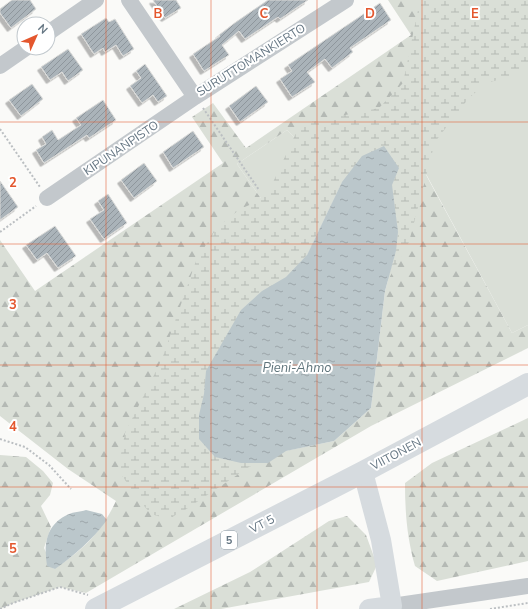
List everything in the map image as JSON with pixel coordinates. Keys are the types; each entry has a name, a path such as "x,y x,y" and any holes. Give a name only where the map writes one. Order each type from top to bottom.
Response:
{"highway":[{"name":"VIITONEN","path":"363,472 528,384"},
{"name":"VT 5","path":"98,608 363,472"}],"main road":[{"name":"VIITONEN","path":"363,472 382,540 392,606"},
{"path":"369,609 392,606"}],"street":[{"path":"56,28 96,0"},
{"name":"SURUTTOMANKIERTO","path":"129,0 195,97 346,0"},
{"path":"0,66 16,55"},
{"name":"KIPUNANPISTO","path":"47,198 195,97"},
{"path":"392,606 528,586"}],"path":[{"path":"195,97 258,190"},
{"path":"0,129 47,198 0,232"},
{"path":"0,439 25,447 49,465 71,489"},
{"path":"0,609 13,602 60,587 86,593 98,608"},
{"path":"490,609 528,603"}],"green space":[{"path":"388,0 528,0 528,17 400,127 512,333 528,325 528,348 371,426 86,593 60,587 0,609 0,455 26,457 43,471 53,483 50,495 41,506 51,527 44,548 54,569 74,555 90,540 104,522 116,501 68,469 0,416 0,240 35,291 223,163 192,117 213,103 246,148 411,35","holes":["287,130 315,158 276,220 237,164","342,182 396,251 385,291 371,408 334,441 285,451 307,255"]},
{"path":"420,0 528,0 528,63 510,77 486,83 468,99 435,142 409,242 387,282 396,251 398,232 392,185 399,168 342,182 307,255 286,277 262,291 206,371 204,394 199,415 241,463 255,463 185,510 168,519 151,514 138,499 121,474 121,454 125,433 162,359 196,261 214,232 225,221 240,209 254,203 268,193 296,133 311,122 379,108 403,83"},
{"path":"528,17 528,325 512,333 400,126"},
{"path":"287,130 315,158 276,220 237,164"},
{"path":"528,418 528,561 437,581 415,566 407,525 405,483 432,463"},
{"path":"347,516 366,535 377,565 369,582 221,609 174,609 250,572 329,521"}],"water":[{"name":"Pieni-Ahmo","path":"384,146 399,168 392,185 398,232 396,251 385,291 371,408 334,441 286,451 268,463 241,463 215,457 199,439 199,415 204,394 206,371 241,310 262,291 286,277 307,255 342,182 362,156"},
{"path":"86,510 102,514 107,520 89,541 62,564 55,569 47,566 46,544 47,538 53,526 58,520 67,515"}],"building":[{"path":"12,0 30,0 36,9 27,16 16,16 16,24 11,28 0,13 0,9"},
{"path":"153,0 176,0 181,8 165,18"},
{"path":"268,0 308,0 280,19 278,17 245,39 239,31 222,45 229,55 204,71 193,54"},
{"path":"380,3 391,20 350,48 353,52 332,68 325,59 307,72 315,82 292,97 280,79 292,71 288,65"},
{"path":"106,18 109,22 115,19 134,49 123,56 116,45 105,52 103,48 94,54 81,34"},
{"path":"68,49 83,70 68,81 62,72 50,80 41,67"},
{"path":"145,64 167,96 158,102 153,95 142,103 130,86 141,78 136,71"},
{"path":"32,84 43,99 21,116 9,100"},
{"path":"256,86 268,102 240,122 229,106"},
{"path":"103,100 116,120 89,138 87,135 44,163 36,150 46,144 42,137 52,130 58,140 81,125 76,118"},
{"path":"193,131 204,147 173,168 163,152"},
{"path":"144,163 157,181 134,198 121,180"},
{"path":"0,181 18,207 0,220"},
{"path":"108,194 127,223 104,239 90,219 104,210 98,201"},
{"path":"55,226 76,256 58,268 47,253 37,260 26,245"}]}
